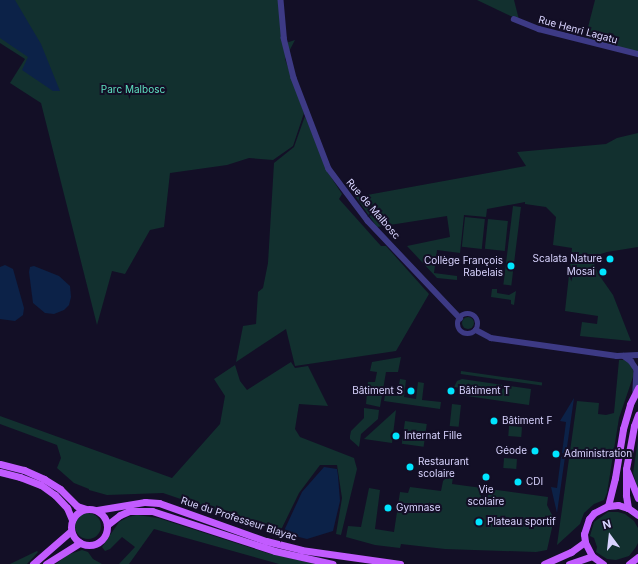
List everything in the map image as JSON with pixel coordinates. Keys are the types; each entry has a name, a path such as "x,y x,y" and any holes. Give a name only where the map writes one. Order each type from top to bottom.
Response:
{"main road":[{"path":"608,506 615,478 623,429 637,389"},
{"path":"628,508 626,495 626,469 634,426 638,415"},
{"path":"0,464 24,470 44,478 60,489 77,506 97,510 104,516 107,525 105,535 98,543 89,545 80,543 71,531 72,520 78,512 86,509"},
{"path":"626,469 638,498"},
{"path":"0,472 20,477 50,492 63,502 72,520"},
{"name":"Rue du Professeur Blayac","path":"97,510 145,502 159,503 266,540 301,550 400,564"},
{"path":"603,564 592,556 585,542 586,526 589,519 594,513 608,506 618,505 628,508 638,515"},
{"name":"Rue du Professeur Blayac","path":"107,525 120,515 129,511 152,511 275,551 333,564"},
{"path":"33,564 71,531"},
{"path":"544,564 571,552 585,542"},
{"path":"46,564 80,543"},
{"path":"569,564 592,556"},
{"path":"628,564 638,557"}],"street":[{"name":"Rue de Malbosc","path":"281,0 284,38 294,78 330,169 371,224 460,318 458,325 464,333 471,333 476,330 491,338 624,356 638,355"},
{"name":"Rue Henri Lagatu","path":"514,19 539,30 638,54"},
{"path":"460,318 466,315 472,316 477,320 476,330"},
{"path":"624,356 631,361 637,370 637,389"}],"green space":[{"name":"Parc Malbosc","path":"0,0 279,0 283,44 295,40 285,59 304,113 293,146 273,160 249,158 227,165 170,173 164,227 150,230 125,274 112,271 97,325 41,103 10,83 25,59 0,43"},
{"path":"477,0 514,0 519,20"},
{"path":"595,0 638,0 638,52 585,39"},
{"path":"305,116 327,171 342,194 339,199 381,246 386,246 429,294 396,351 295,366 286,329 236,362 243,326 256,324 258,292 263,288 268,263 274,163 294,147"},
{"path":"638,133 638,247 607,252 591,257 599,275 613,295 631,341 580,336 582,322 597,324 598,316 565,311 572,248 553,245 556,217 546,207 525,204 525,202 487,209 486,217 464,215 460,253 437,250 434,273 457,276 457,280 437,278 407,246 450,237 447,216 377,227 356,197 526,166 517,152 606,144 617,138"},
{"path":"513,206 521,207 511,285 503,284"},
{"path":"465,217 485,219 482,249 462,247"},
{"path":"488,219 508,221 505,251 485,249"},
{"path":"492,289 497,289 497,293 509,295 516,291 514,305 511,304 511,300 491,297"},
{"path":"468,317 472,319 474,323 472,327 468,329 464,327 462,323 464,319"},
{"path":"401,357 398,372 386,372 380,407 366,404 368,382 375,382 377,372 370,371 372,362"},
{"path":"619,360 624,360 629,363 634,374 619,418 607,493 604,500 594,504 584,513 580,524 557,545 577,401 599,403 598,414 606,415 614,413"},
{"path":"291,362 295,368 308,366 328,406 299,404 295,429 300,437 354,458 357,469 341,535 336,534 342,498 337,465 320,465 299,493 280,532 254,524 223,510 216,511 163,493 107,495 89,490 74,483 57,468 61,458 57,445 0,424 0,416 172,478 220,424 225,396 214,379 235,365 240,381 247,390"},
{"path":"461,371 542,382 542,385 461,374"},
{"path":"400,379 406,380 404,397 416,399 418,382 424,383 422,400 441,402 440,409 384,401 385,395 397,396"},
{"path":"462,379 531,389 529,405 460,395 461,388 454,387 457,381"},
{"path":"452,404 461,405 459,427 450,426"},
{"path":"364,408 379,410 378,419 361,434 359,447 350,439 350,436 351,431 364,418"},
{"path":"396,410 392,443 364,439"},
{"path":"405,421 427,424 424,447 402,444"},
{"path":"509,426 522,427 521,437 508,436"},
{"path":"638,440 638,490 633,473"},
{"path":"504,458 517,459 516,469 503,468"},
{"name":"Plateau sportif","path":"454,469 452,484 548,497 547,505 554,519 547,550 536,552 445,549 401,544 400,548 375,545 346,537 348,526 361,527 369,488 380,490 375,529 394,532 400,492 408,493 410,487 441,491 443,481 447,477 448,471"},
{"path":"608,512 625,514 634,521 638,528 638,543 629,556 616,560 607,559 596,552 597,547 594,538 590,536 594,522"},
{"path":"88,513 97,517 101,526 97,535 88,539 79,535 75,526 79,517"},
{"path":"137,515 158,518 267,553 316,564 279,564 154,529 129,564 119,564 135,547 122,537 110,549 105,551 102,547 119,522 128,517"},
{"path":"82,550 88,552 93,559 102,564 56,564 67,555"},
{"path":"37,551 38,552 27,564 10,564"}],"water":[{"path":"0,0 15,0 41,44 60,91 53,91 22,70 28,57 0,38"},
{"path":"5,265 13,269 24,308 23,315 15,321 0,319 0,267"},
{"path":"34,266 59,276 70,286 71,297 69,305 64,310 54,314 45,313 33,303 29,272 30,267"},
{"path":"574,398 566,454 562,453 566,422 560,421"},
{"path":"561,457 565,457 557,513 551,487 557,488"},
{"path":"324,467 337,469 338,476 340,501 333,531 307,539 283,533 302,492"}],"place":[{"name":"Scalata Nature","path":"610,259"},
{"name":"Collège François Rabelais","path":"511,266"},
{"name":"Mosai","path":"603,272"},
{"name":"Bâtiment S","path":"411,391"},
{"name":"Bâtiment T","path":"451,391"},
{"name":"Bâtiment F","path":"494,421"},
{"name":"Internat Fille","path":"396,436"},
{"name":"Géode","path":"535,451"},
{"name":"Administration","path":"556,454"},
{"name":"Restaurant scolaire","path":"410,467"},
{"name":"Vie scolaire","path":"486,477"},
{"name":"CDI","path":"518,482"},
{"name":"Gymnase","path":"388,508"},
{"name":"Plateau sportif","path":"479,522"}]}
